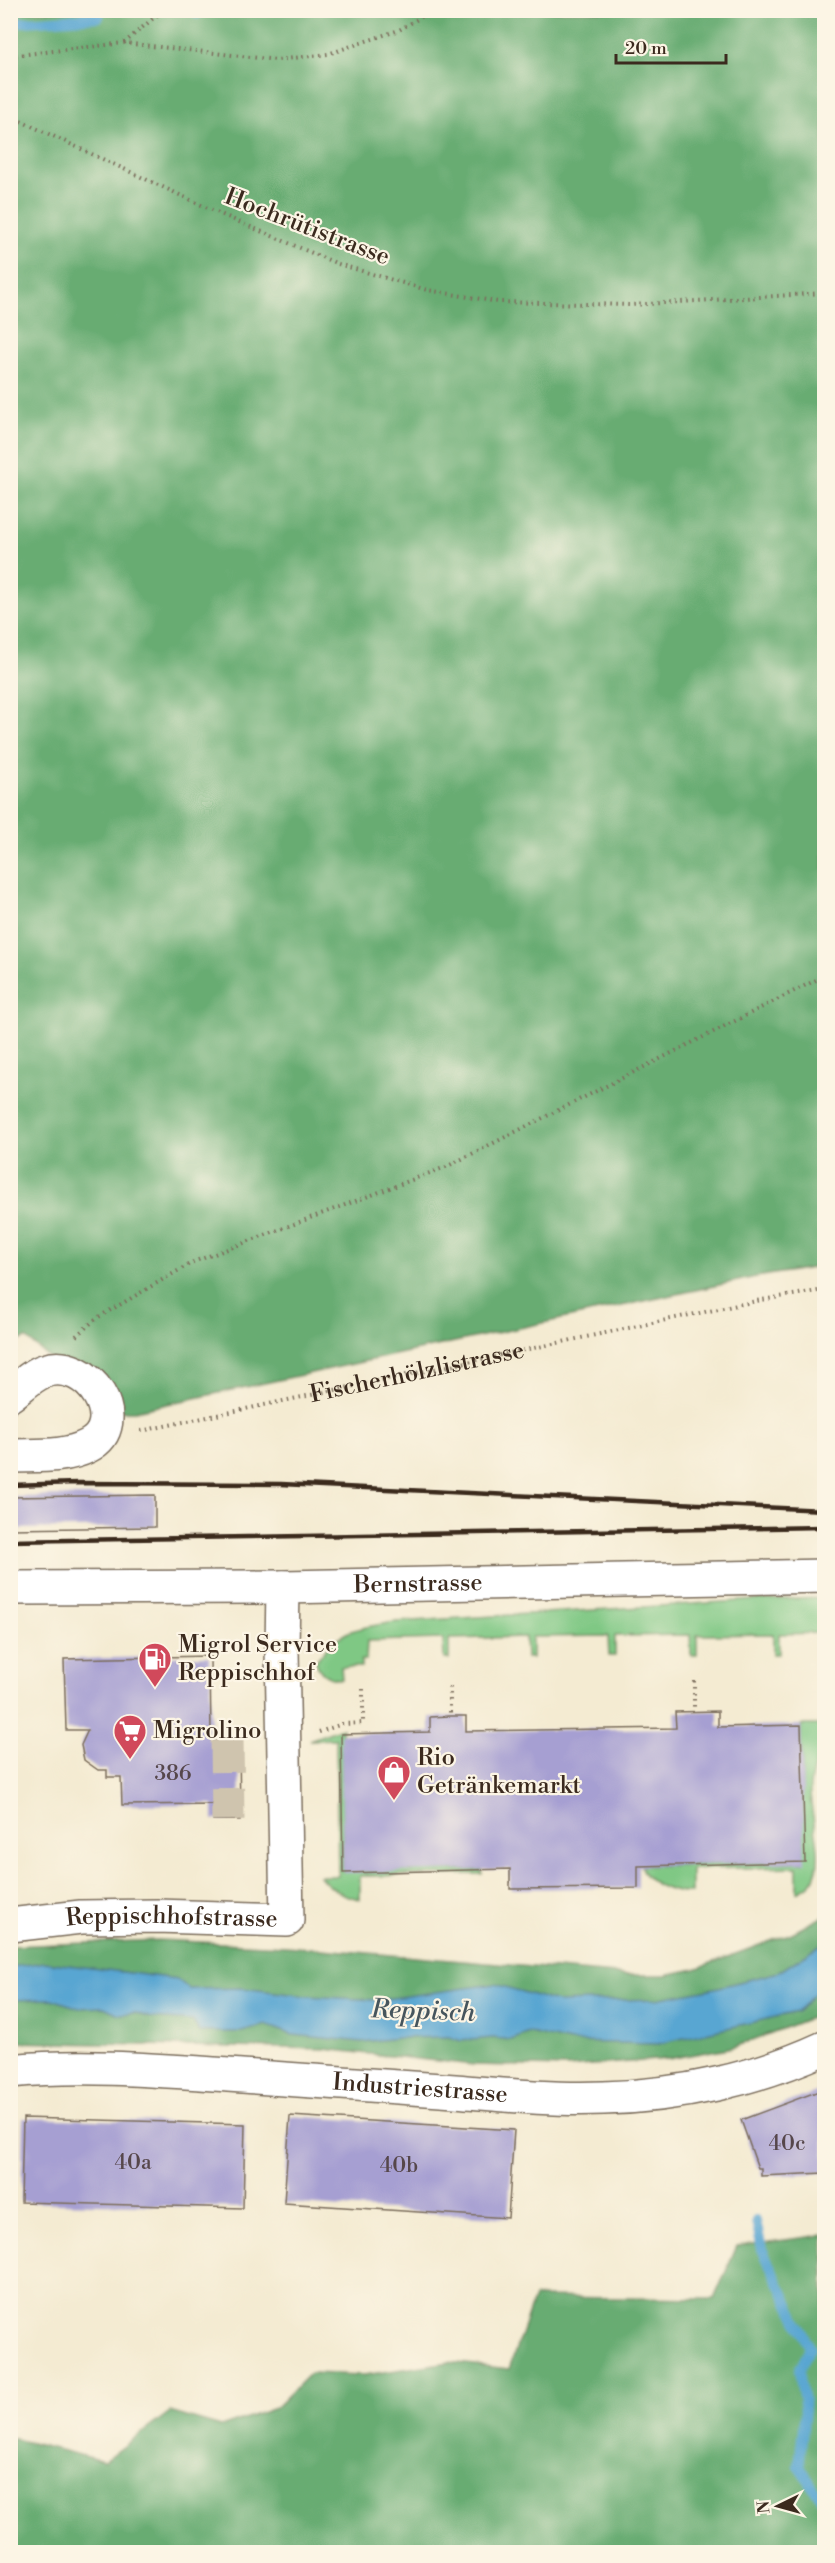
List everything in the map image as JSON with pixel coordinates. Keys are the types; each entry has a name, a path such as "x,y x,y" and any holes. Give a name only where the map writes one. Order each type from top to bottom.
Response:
{"main road":[{"path":"10,1395 43,1371 55,1368 68,1369 86,1378 102,1398 106,1418 98,1439 90,1445 63,1454 10,1456"},
{"name":"Bernstrasse","path":"10,1588 283,1587 825,1576"},
{"name":"Reppischhofstrasse","path":"10,1925 81,1917 157,1916 287,1920 283,1587"},
{"name":"Industriestrasse","path":"10,2071 46,2067 122,2068 533,2097 604,2098 675,2092 730,2080 776,2067 825,2048"}],"path":[{"path":"124,43 163,10"},
{"path":"10,56 124,43 277,60 328,54 399,30 433,10"},
{"name":"Hochrütistrasse","path":"10,116 225,216 338,264 427,290 499,302 631,305 825,292"},
{"path":"55,1368 73,1339 97,1318 193,1262 446,1167 825,976"},
{"name":"Fischerhölzlistrasse","path":"98,1439 762,1300 825,1290"},
{"path":"694,1681 694,1712"},
{"path":"450,1687 450,1716"},
{"path":"284,1736 309,1736 342,1724 363,1723 363,1689"}],"green space":[{"path":"11,11 824,11 824,1266 756,1277 135,1411 98,1412 74,1379 26,1338 11,1344"},
{"path":"824,1598 824,1633 779,1634 779,1654 773,1654 773,1634 697,1635 697,1655 691,1655 690,1635 615,1636 615,1656 609,1656 608,1636 532,1637 532,1658 526,1658 525,1637 449,1639 449,1659 444,1659 443,1639 367,1641 366,1660 361,1660 361,1667 341,1667 342,1679 325,1675 319,1669 316,1661 333,1642 350,1631 395,1622 756,1600"},
{"path":"801,1725 824,1725 810,1788 818,1862 810,1885 797,1892 797,1867 691,1869 691,1893 677,1892 648,1878 641,1866 804,1862"},
{"path":"342,1728 343,1872 482,1870 482,1874 360,1876 360,1899 338,1891 324,1881 320,1876 338,1876 336,1739 309,1740"},
{"path":"824,1916 824,2013 734,2047 668,2059 568,2067 474,2065 323,2049 11,2042 11,1946 159,1940 286,1946 628,1975 665,1975 695,1969 792,1933"},
{"path":"824,2235 824,2552 11,2552 11,2438 104,2461 170,2412 221,2427 275,2408 310,2373 364,2375 449,2362 509,2369 534,2297 714,2299 737,2246"}],"water":[{"name":"Reppisch","path":"820,1945 824,1945 824,1989 815,1993 797,2012 658,2044 570,2042 530,2033 511,2040 493,2038 461,2041 449,2037 399,2038 362,2042 293,2035 266,2025 242,2032 199,2032 193,2021 151,2018 136,2013 119,2014 104,2007 79,2008 52,1999 11,2000 11,1967 45,1962 177,1979 189,1989 243,1988 306,1996 378,2000 495,1984 557,2002 656,1999 715,1988 779,1972"}],"building":[{"path":"155,1495 155,1527 10,1529 10,1497"},
{"path":"210,1656 211,1739 239,1739 240,1820 213,1820 213,1804 122,1805 121,1777 107,1777 107,1770 98,1770 84,1760 81,1745 88,1730 66,1730 64,1659"},
{"path":"718,1711 718,1727 801,1725 805,1862 638,1866 638,1888 510,1889 510,1869 343,1873 341,1734 430,1732 430,1717 450,1716 466,1716 466,1731 676,1728 675,1712"},
{"path":"824,2089 824,2173 761,2176 761,2168 758,2168 741,2120"},
{"path":"290,2116 514,2130 508,2218 284,2203"},
{"path":"23,2118 245,2124 243,2208 21,2202"}],"waterway":[{"path":"197,14 202,10"},
{"path":"10,23 99,17"},
{"path":"756,2221 762,2249 810,2347 799,2370 805,2409 799,2466 824,2503"}],"tunnel":[{"path":"227,1739 228,1820"}],"railway":[{"path":"10,1485 281,1484 824,1510"},
{"path":"10,1541 824,1527"}],"place":[{"name":"Migrol Service Reppischhof","path":"155,1688"},
{"name":"Migrolino","path":"130,1760"},
{"name":"Rio Getränkemarkt","path":"394,1801"}]}
